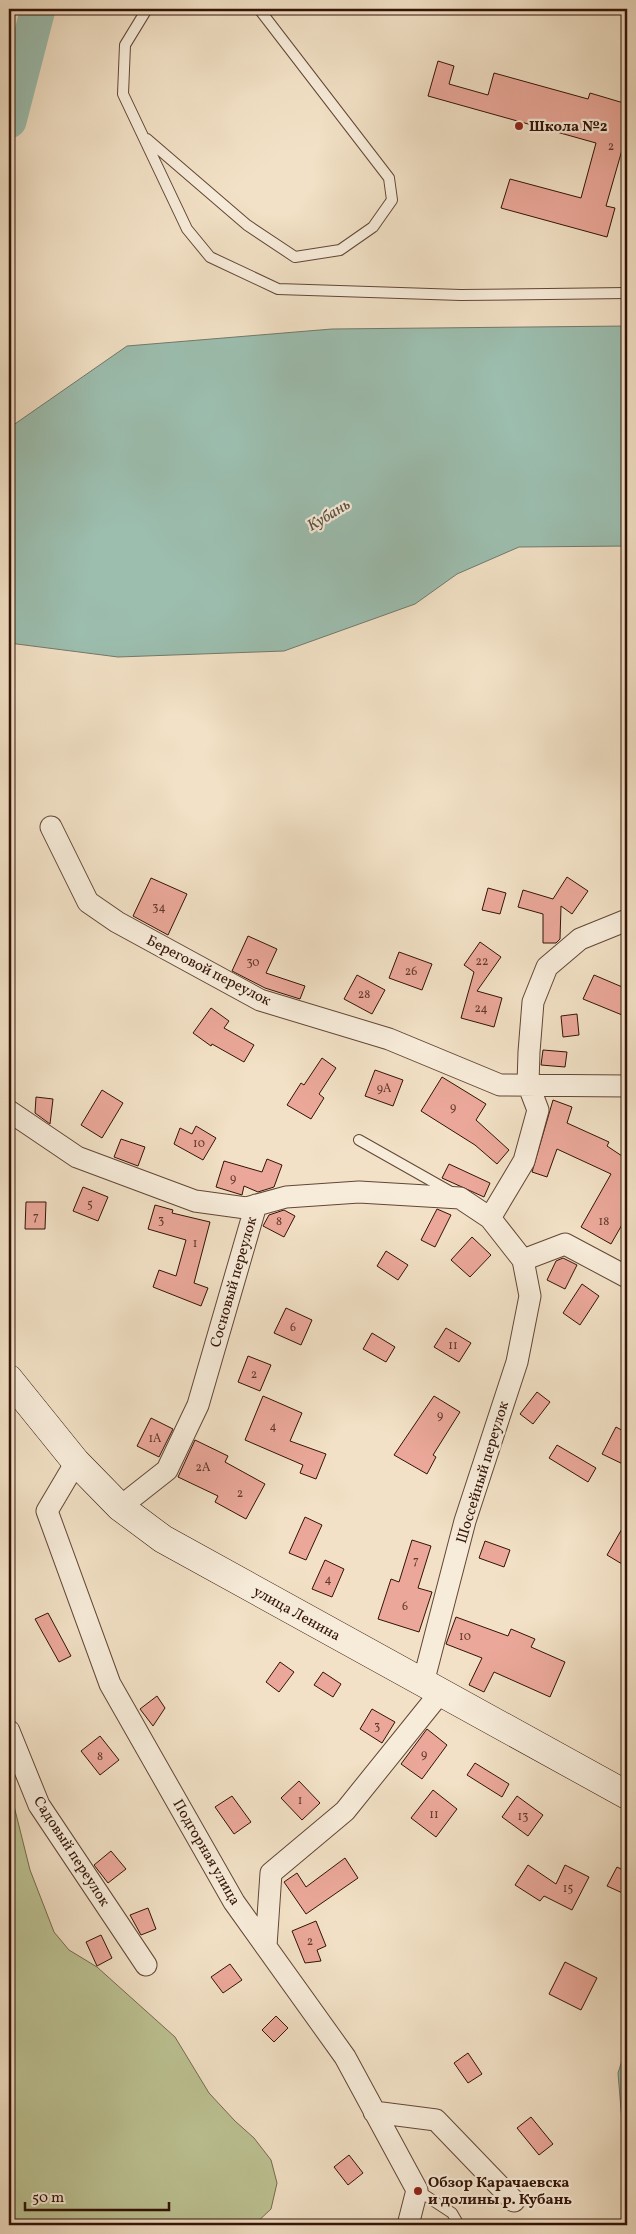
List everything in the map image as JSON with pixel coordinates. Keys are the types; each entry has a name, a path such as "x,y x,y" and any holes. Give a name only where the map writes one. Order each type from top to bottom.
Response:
{"main road":[{"name":"улица Ленина","path":"9,1379 76,1462 120,1507 163,1539 627,1795"}],"street":[{"name":"Береговой переулок","path":"52,827 88,902 117,922 252,996 269,1003 389,1039 500,1085 627,1086"},
{"path":"490,1218 524,1161 538,1110 528,1084 533,1002 547,967 580,939 627,920"},
{"name":"Сосновый переулок","path":"9,1111 77,1157 112,1172 195,1201 246,1208 256,1206 198,1405 167,1470 120,1507"},
{"path":"256,1206 286,1197 359,1192 460,1198 490,1218 523,1260 565,1244 627,1276"},
{"name":"Шоссейный переулок","path":"266,1946 271,1873 345,1811 431,1688 465,1521 517,1362 530,1296 523,1260"},
{"name":"Подгорная улица","path":"76,1462 46,1511 110,1684 234,1902 345,2057 417,2190"},
{"name":"Садовый переулок","path":"9,1731 39,1805 146,1965"},
{"path":"374,2112 436,2120 514,2201"},
{"path":"408,2225 417,2190"}],"lane":[{"path":"148,9 125,45 123,94 187,229 210,257 278,289 461,295 627,293"},
{"path":"144,136 247,225 295,257 340,250 373,227 392,200 389,178 259,9"},
{"path":"359,1140 460,1198"},
{"path":"417,2190 452,2214 459,2225"}],"green space":[{"path":"9,1794 12,1798 30,1870 54,1932 69,1950 97,1967 175,2037 209,2093 254,2138 271,2160 277,2183 271,2209 254,2225 9,2225"}],"water":[{"name":"Кубань","path":"627,326 627,546 519,547 457,574 415,604 284,651 118,657 9,643 9,428 127,346 332,329"},
{"path":"627,2045 627,2182 618,2073"}],"building":[{"path":"438,61 454,66 449,84 488,95 494,73 588,99 590,93 627,104 627,151 622,150 606,206 615,208 607,237 501,208 510,179 581,198 596,143 428,96"},
{"path":"567,877 588,891 572,914 561,906 560,939 556,943 543,943 543,914 518,907 523,890 553,899"},
{"path":"151,878 187,894 168,935 133,916"},
{"path":"488,888 506,893 500,914 482,910"},
{"path":"248,936 277,949 266,973 305,986 300,999 265,988 232,971"},
{"path":"480,942 501,957 477,991 502,998 494,1027 461,1018 474,972 464,965"},
{"path":"399,952 432,964 422,990 389,978"},
{"path":"357,975 385,990 372,1014 344,999"},
{"path":"594,975 627,989 627,1017 583,999"},
{"path":"211,1008 229,1021 224,1028 254,1045 244,1062 212,1044 211,1046 193,1033"},
{"path":"577,1014 579,1035 563,1037 561,1016"},
{"path":"543,1050 567,1052 565,1067 541,1065"},
{"path":"322,1058 336,1068 319,1094 324,1098 311,1119 287,1105 301,1083 304,1085"},
{"path":"375,1070 403,1080 393,1106 365,1096"},
{"path":"442,1077 486,1104 476,1120 509,1150 497,1164 475,1145 421,1111"},
{"path":"102,1090 123,1103 102,1138 81,1125"},
{"path":"36,1097 53,1099 50,1124 35,1113"},
{"path":"553,1100 572,1107 567,1123 609,1142 607,1146 622,1156 627,1146 627,1216 611,1244 581,1227 611,1174 557,1149 547,1177 532,1172"},
{"path":"196,1126 216,1138 203,1160 174,1144 180,1128 192,1134"},
{"path":"121,1139 145,1147 138,1166 114,1157"},
{"path":"267,1159 282,1165 274,1187 258,1192 244,1186 242,1195 216,1187 224,1161 262,1172"},
{"path":"449,1164 490,1183 484,1197 442,1178"},
{"path":"83,1187 108,1197 98,1221 73,1211"},
{"path":"26,1202 46,1202 45,1229 25,1229"},
{"path":"155,1205 173,1210 172,1213 210,1222 194,1283 208,1288 201,1306 153,1287 159,1270 176,1276 186,1240 148,1229"},
{"path":"437,1209 451,1215 435,1247 421,1240"},
{"path":"284,1210 295,1216 284,1237 263,1226 269,1215"},
{"path":"472,1237 491,1255 470,1277 451,1260"},
{"path":"386,1251 408,1265 398,1280 377,1266"},
{"path":"563,1258 577,1265 565,1289 547,1280 556,1261"},
{"path":"582,1284 599,1296 580,1325 563,1313"},
{"path":"286,1308 312,1320 301,1345 274,1333"},
{"path":"446,1328 471,1343 459,1362 434,1347"},
{"path":"372,1333 395,1347 386,1362 363,1349"},
{"path":"248,1356 271,1365 260,1391 238,1382"},
{"path":"537,1392 550,1402 533,1424 520,1414"},
{"path":"263,1396 302,1413 290,1441 326,1454 316,1479 300,1473 303,1465 245,1440"},
{"path":"434,1396 460,1412 433,1455 436,1457 427,1474 394,1455"},
{"path":"151,1418 173,1429 159,1457 137,1446"},
{"path":"616,1427 627,1433 627,1466 602,1454"},
{"path":"195,1440 228,1456 225,1462 265,1484 246,1519 215,1502 218,1496 178,1477"},
{"path":"557,1445 596,1468 588,1482 549,1458"},
{"path":"305,1517 322,1525 306,1560 289,1553"},
{"path":"627,1520 627,1567 607,1555"},
{"path":"412,1540 431,1546 418,1588 432,1592 419,1632 378,1619 391,1579 399,1582"},
{"path":"485,1541 510,1550 504,1567 479,1558"},
{"path":"325,1560 344,1569 332,1597 312,1589"},
{"path":"48,1613 71,1656 59,1662 35,1619"},
{"path":"456,1617 508,1636 511,1629 535,1639 531,1647 565,1662 550,1697 494,1672 484,1692 469,1685 482,1658 446,1644"},
{"path":"280,1662 294,1672 279,1692 266,1682"},
{"path":"323,1672 341,1684 333,1697 314,1685"},
{"path":"157,1696 165,1708 153,1726 140,1709"},
{"path":"372,1709 395,1722 382,1743 360,1729"},
{"path":"427,1729 447,1745 422,1779 401,1764"},
{"path":"100,1736 119,1760 100,1775 81,1751"},
{"path":"475,1763 509,1784 502,1797 467,1775"},
{"path":"299,1781 320,1803 302,1820 281,1798"},
{"path":"433,1790 457,1809 436,1837 411,1818"},
{"path":"232,1796 251,1822 234,1834 215,1807"},
{"path":"517,1796 543,1815 528,1836 502,1817"},
{"path":"111,1851 126,1869 108,1883 94,1865"},
{"path":"345,1858 358,1878 306,1914 284,1882 297,1873 306,1887"},
{"path":"528,1865 556,1884 565,1865 589,1877 572,1910 544,1896 540,1901 515,1885"},
{"path":"617,1867 627,1872 627,1895 607,1886"},
{"path":"148,1908 156,1929 141,1935 130,1915"},
{"path":"316,1921 326,1946 317,1950 321,1961 305,1963 292,1931"},
{"path":"101,1935 112,1958 97,1966 86,1942"},
{"path":"565,1962 597,1978 581,2010 549,1994"},
{"path":"230,1964 242,1980 223,1993 211,1977"},
{"path":"276,2016 288,2028 274,2042 262,2030"},
{"path":"468,2053 482,2074 468,2083 454,2063"},
{"path":"531,2117 553,2144 539,2155 517,2128"},
{"path":"349,2155 363,2173 348,2185 334,2167"}],"waterway":[{"path":"9,121 38,9"}],"place":[{"name":"Школа №2","path":"519,126"},
{"name":"Обзор Карачаевска и долины р. Кубань","path":"418,2191"}]}
